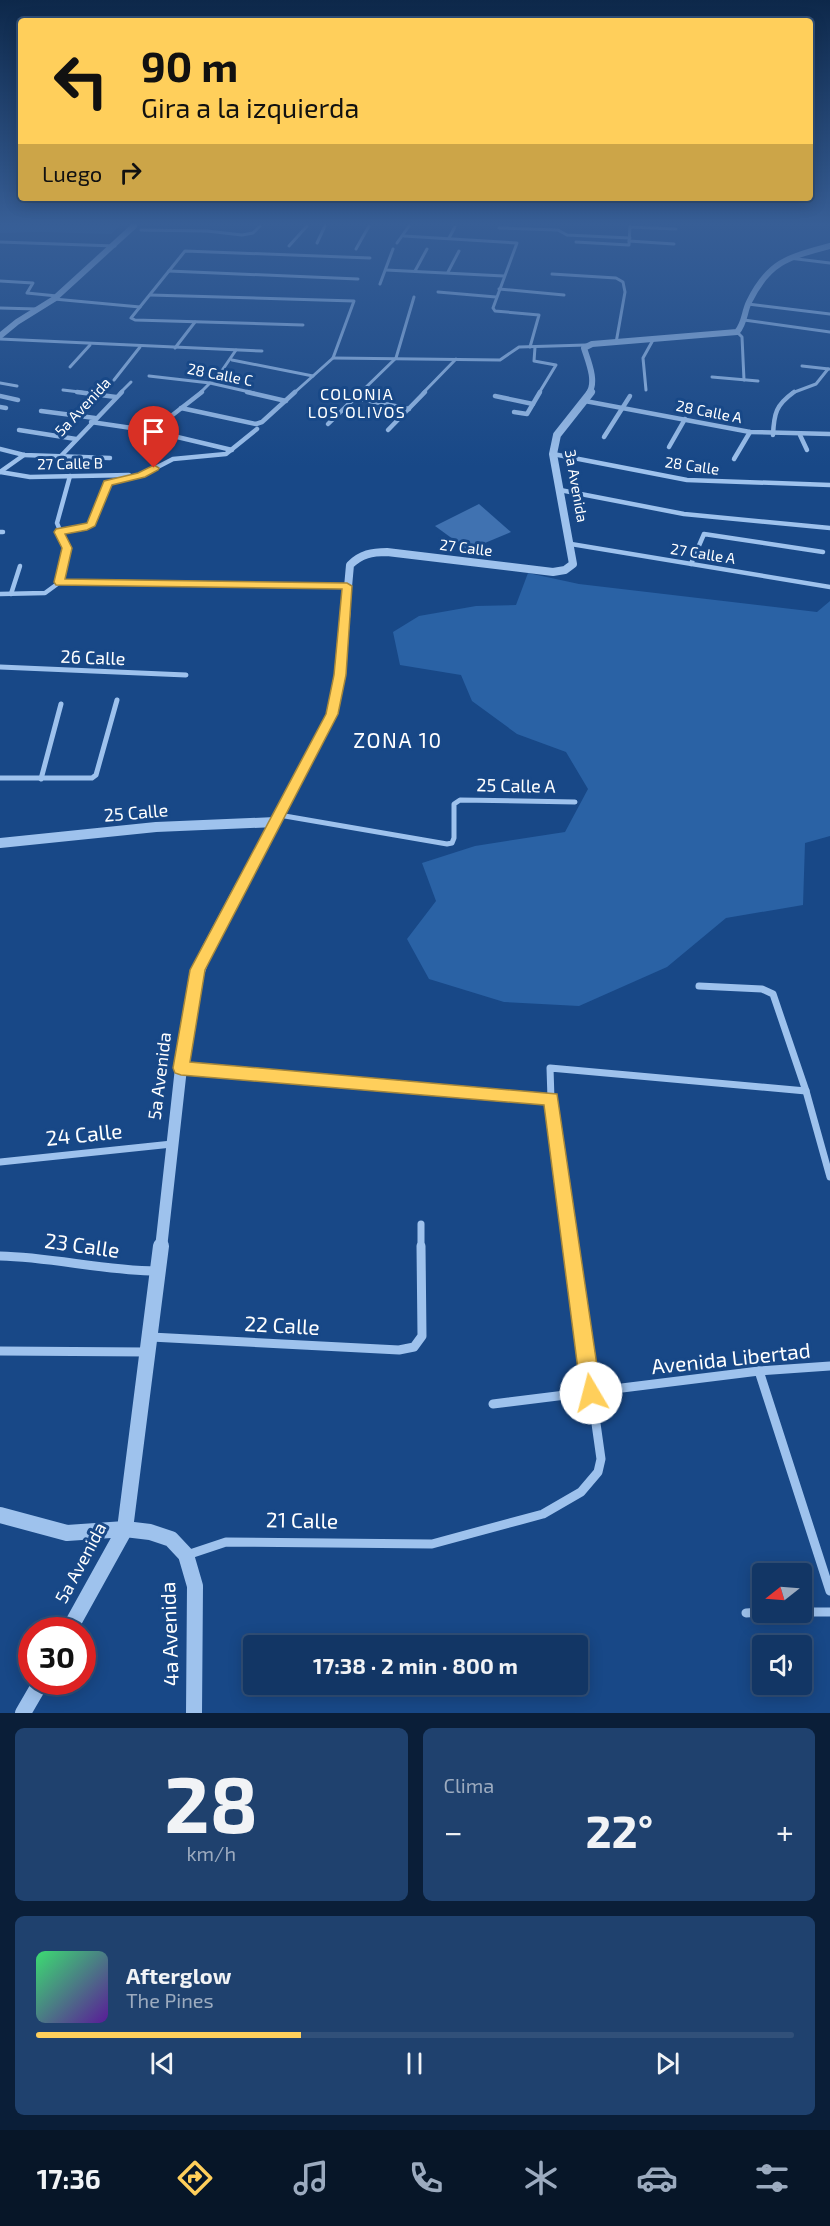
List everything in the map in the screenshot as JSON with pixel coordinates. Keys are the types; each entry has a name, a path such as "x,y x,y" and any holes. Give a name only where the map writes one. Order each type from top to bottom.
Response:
{"street":[{"path":"0,337 17,322 43,306"},
{"path":"130,306 140,307"},
{"path":"181,408 259,423 333,358 352,306"},
{"path":"328,424 396,358 411,306"},
{"path":"494,306 495,311 538,314 532,347 534,361 556,365 527,414 514,412"},
{"path":"616,343 623,306"},
{"path":"333,358 500,360 506,358 516,348 616,343 737,332 742,326 748,306"},
{"path":"764,306 830,314"},
{"path":"140,307 131,318 135,320 303,325"},
{"path":"0,308 38,309"},
{"path":"744,320 830,332"},
{"path":"176,348 195,322"},
{"path":"737,332 742,337 744,380"},
{"path":"0,337 90,345 262,351"},
{"path":"646,390 643,358 653,340"},
{"path":"70,367 90,345"},
{"name":"3a Avenida","path":"565,570 573,564 571,544 553,454 557,435 592,390 592,377 584,348 586,345"},
{"name":"5a Avenida","path":"114,380 140,347"},
{"path":"152,431 210,383 232,360 236,350"},
{"path":"388,430 457,359"},
{"path":"232,360 313,376"},
{"path":"802,366 829,369"},
{"path":"772,435 774,417 781,401 795,392 816,384 829,369"},
{"name":"28 Calle C","path":"149,376 210,383 286,401"},
{"path":"712,376 758,381"},
{"name":"5a Avenida","path":"61,456 130,382"},
{"path":"0,383 17,386"},
{"path":"63,390 116,397"},
{"path":"0,396 18,400"},
{"path":"495,396 533,404"},
{"path":"604,437 630,396"},
{"path":"356,398 409,409"},
{"name":"28 Calle A","path":"585,401 772,435 830,434"},
{"path":"0,406 6,408"},
{"path":"41,411 95,418"},
{"path":"669,447 685,419"},
{"path":"91,423 152,431 232,450"},
{"path":"59,532 92,524 108,483 142,475 173,459 222,455 232,450 257,429"},
{"path":"19,430 76,439"},
{"path":"734,459 750,432"},
{"path":"800,435 807,450"},
{"path":"0,449 24,455 110,458"},
{"name":"28 Calle","path":"553,454 699,482 830,485"},
{"path":"0,472 24,455"},
{"name":"27 Calle B","path":"0,472 30,477 142,475"},
{"path":"0,594 50,592 60,582 67,548 57,523 70,476"},
{"path":"560,490 684,514 830,528"},
{"path":"691,564 704,534 823,552"},
{"name":"27 Calle A","path":"571,544 830,587"},
{"name":"27 Calle","path":"365,554 387,552 553,572 565,570"},
{"name":"5a Avenida","path":"76,1617 125,1529 181,1068 198,970 332,714 340,675 350,565 356,558 365,554"},
{"path":"11,594 20,566"},
{"path":"60,582 347,586"},
{"name":"26 Calle","path":"0,668 186,675"},
{"path":"0,778 87,779 96,775 117,700"},
{"path":"41,779 61,704"},
{"name":"25 Calle A","path":"452,843 456,802 575,802"},
{"name":"25 Calle","path":"0,843 156,827 277,819 452,843"},
{"path":"699,986 769,990 773,994 806,1090 830,1177"},
{"path":"591,1393 549,1072 554,1067 806,1090"},
{"path":"181,1068 551,1099"},
{"name":"24 Calle","path":"0,1162 172,1144"},
{"name":"22 Calle","path":"148,1336 399,1350 414,1347 422,1336 422,1224"},
{"name":"23 Calle","path":"0,1257 27,1256 138,1272 158,1271"},
{"path":"0,1351 146,1352"},
{"name":"Avenida Libertad","path":"493,1404 759,1371 830,1366"},
{"path":"759,1371 830,1591"},
{"name":"21 Calle","path":"186,1555 226,1542 432,1544 543,1514 581,1492 598,1472 601,1459 591,1393"},
{"path":"0,1515 67,1533 125,1529 150,1532 171,1539 186,1555"},
{"name":"4a Avenida","path":"186,1555 195,1586 194,1713"},
{"path":"812,1612 830,1611"},
{"path":"746,1613 752,1613"},
{"path":"24,1713 34,1695"}],"shaded area":[{"path":"528,573 579,584 817,612 830,601 830,836 805,843 803,905 726,918 667,967 579,1006 504,1002 429,979 407,939 436,901 422,863 475,846 565,832 588,789 566,752 517,734 472,701 461,675 400,665 393,632 419,616 476,606 516,605"}],"building":[{"path":"479,504 511,532 468,550 435,526"}],"district":[{"name":"COLONIA LOS OLIVOS","path":"357,403"},
{"name":"ZONA 10","path":"398,741"}],"route":[{"path":"154,468 142,475 108,483 92,524 59,532 67,548 60,582 347,586 340,675 332,714 198,970 193,988 181,1068 551,1099 591,1393"}]}
